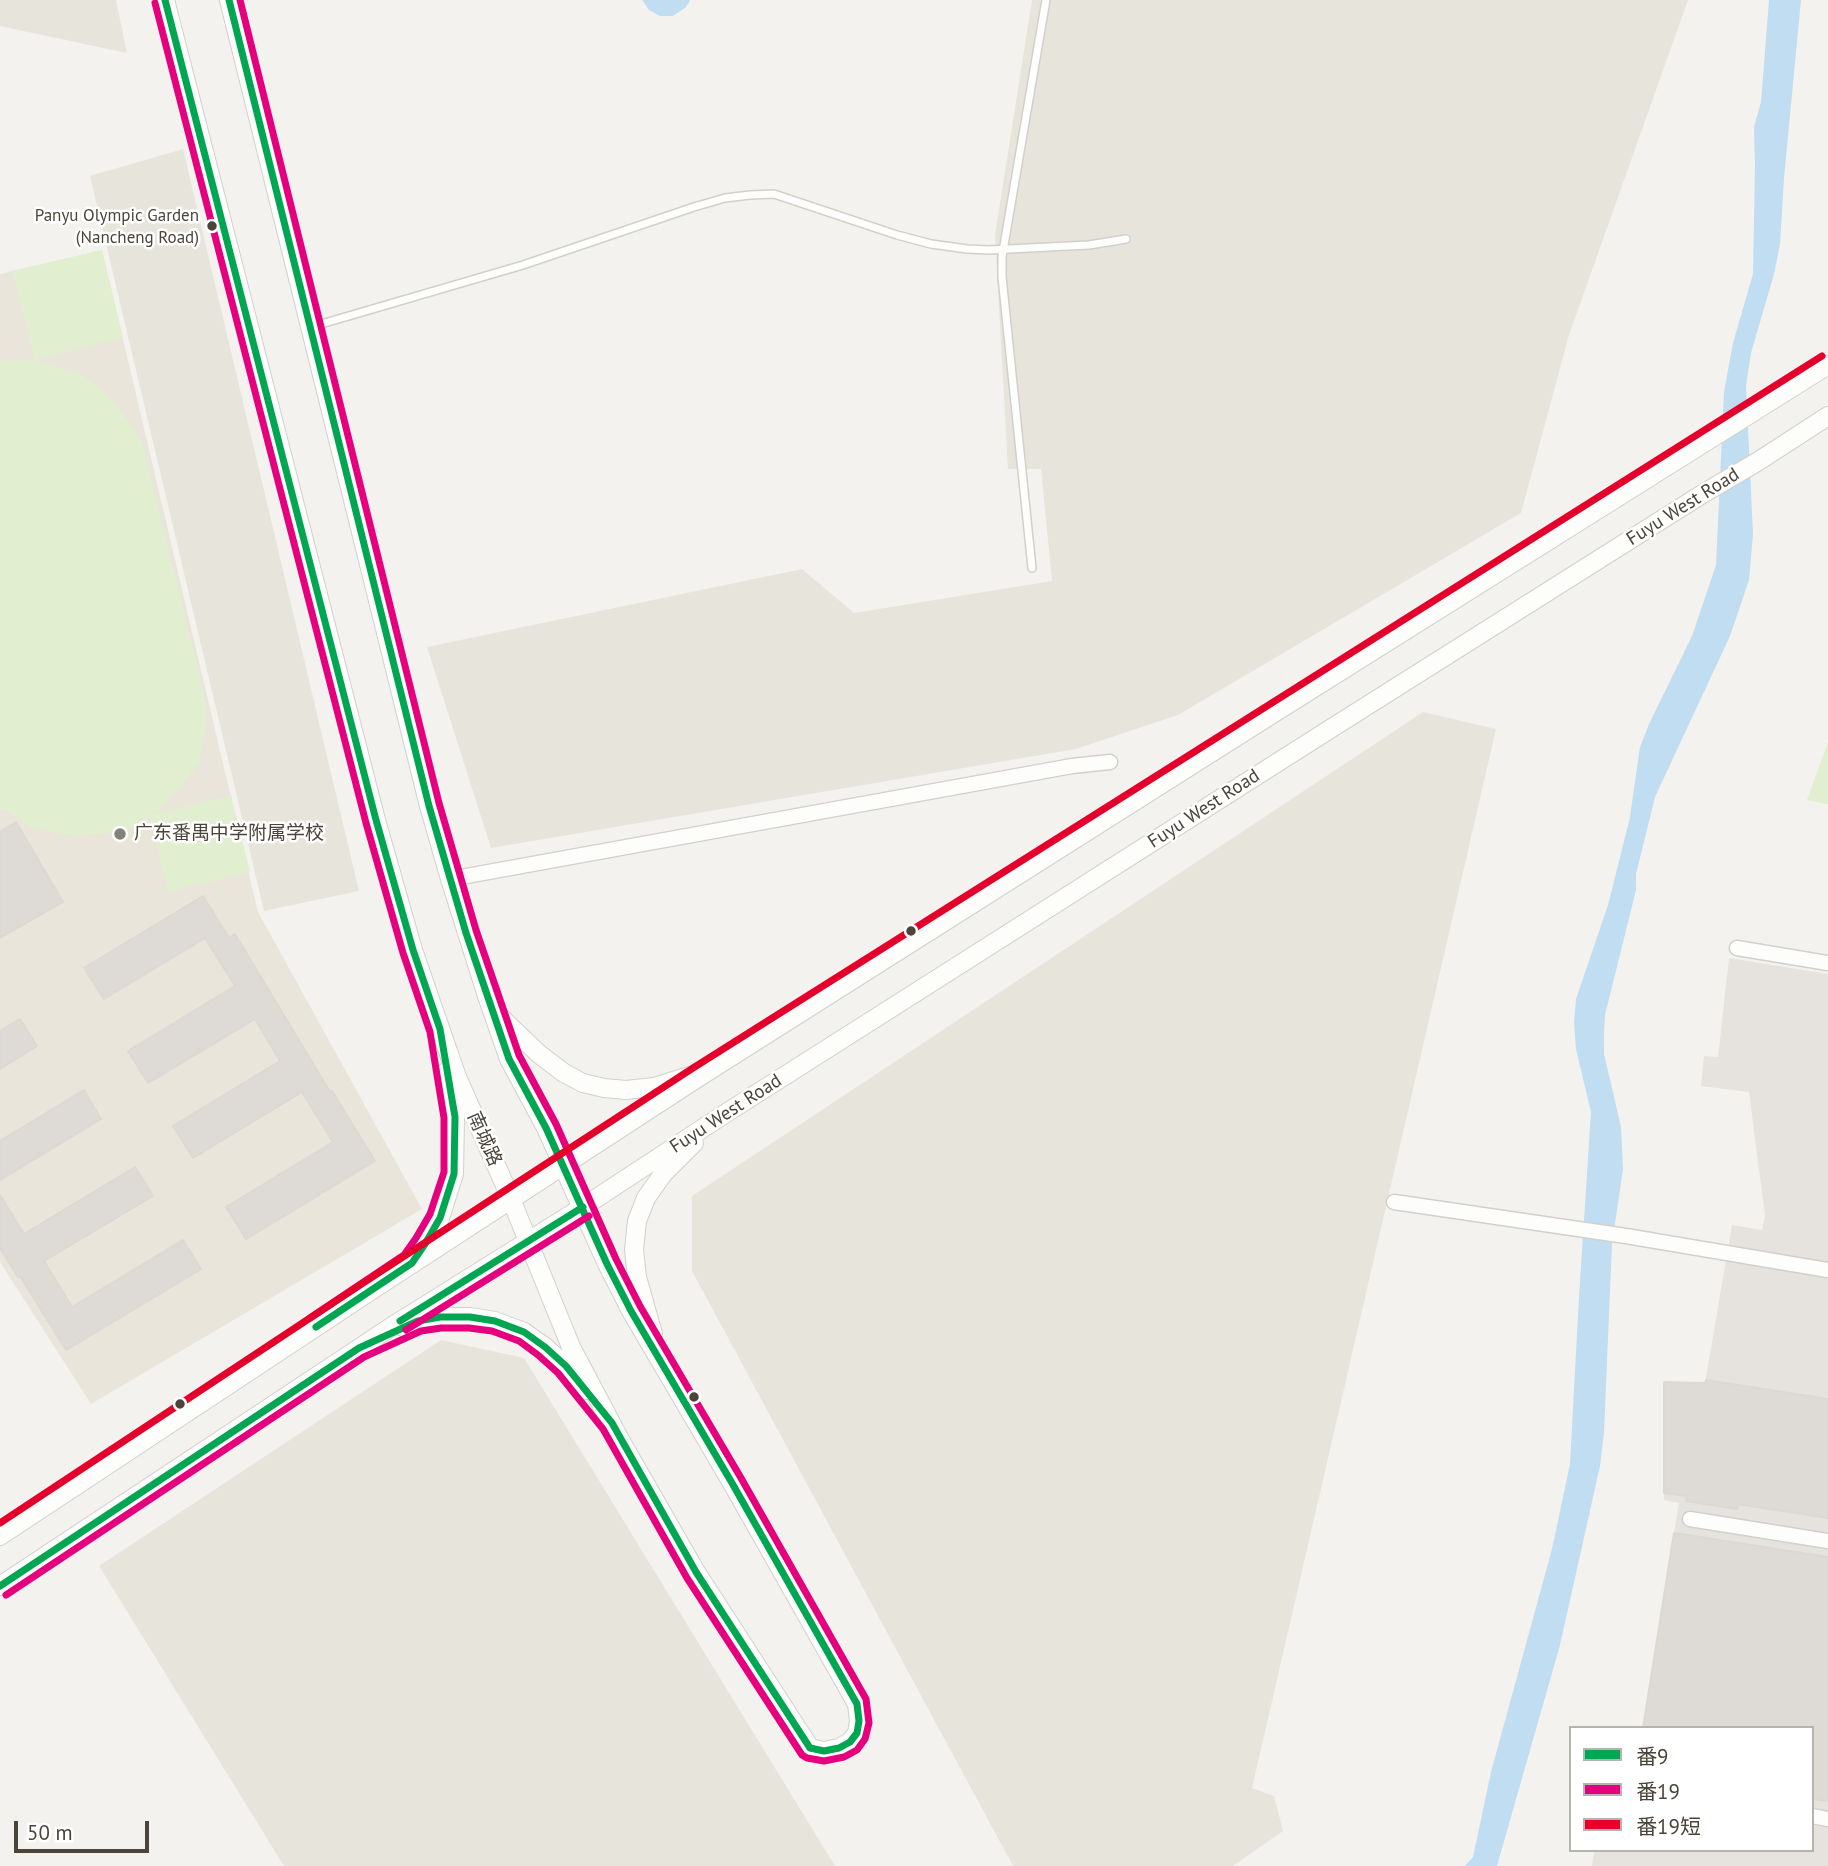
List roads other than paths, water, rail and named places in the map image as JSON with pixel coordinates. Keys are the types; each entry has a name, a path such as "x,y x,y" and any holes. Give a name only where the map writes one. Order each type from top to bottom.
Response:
{"street":[{"name":"南城路","path":"165,0 376,820 413,950 457,1077 572,1347 611,1423 696,1572 810,1748 824,1751 839,1748 850,1742 857,1733 857,1704 662,1364"},
{"path":"229,0 412,741 450,880 509,1059 564,1165 619,1288 662,1364"},
{"path":"0,1536 412,1263 745,1048 1828,365"},
{"name":"Fuyu West Road","path":"359,1348 1828,416"},
{"path":"450,880 1072,766 1110,762"},
{"path":"1737,948 1828,963"},
{"path":"491,1009 539,1054 564,1073 583,1083 604,1088 626,1090 654,1087 693,1075 745,1048"},
{"path":"412,1263 440,1218 453,1174 455,1117 440,1030"},
{"path":"662,1364 638,1277 634,1250 638,1221 646,1198 663,1174 723,1115"},
{"path":"1394,1202 1626,1236 1828,1270"},
{"path":"0,1586 359,1348 418,1321 440,1317 470,1317 495,1321 524,1332 566,1366 611,1423"},
{"path":"1690,1519 1828,1541"}],"lane":[{"path":"1032,568 1002,276 1003,249 1046,0"},
{"path":"310,327 523,265 694,207 724,198 750,195 775,194 873,228 931,244 967,249 1089,245 1126,239"}],"water":[{"path":"642,0 690,0 686,7 673,16 660,16 649,10"},
{"path":"1769,0 1801,0 1780,244 1751,353 1746,386 1753,534 1749,580 1730,636 1655,797 1636,874 1636,890 1605,1015 1604,1054 1621,1127 1623,1169 1612,1244 1604,1432 1600,1466 1560,1645 1497,1866 1465,1866 1473,1857 1491,1772 1552,1549 1570,1464 1591,1112 1576,1049 1576,999 1608,905 1630,817 1640,747 1692,636 1716,565 1724,392 1733,343 1753,274 1754,127 1761,102"}],"place":[{"name":"Panyu Olympic Garden (Nancheng Road)","path":"212,226"},
{"name":"广东番禺中学附属学校","path":"120,834"}]}
